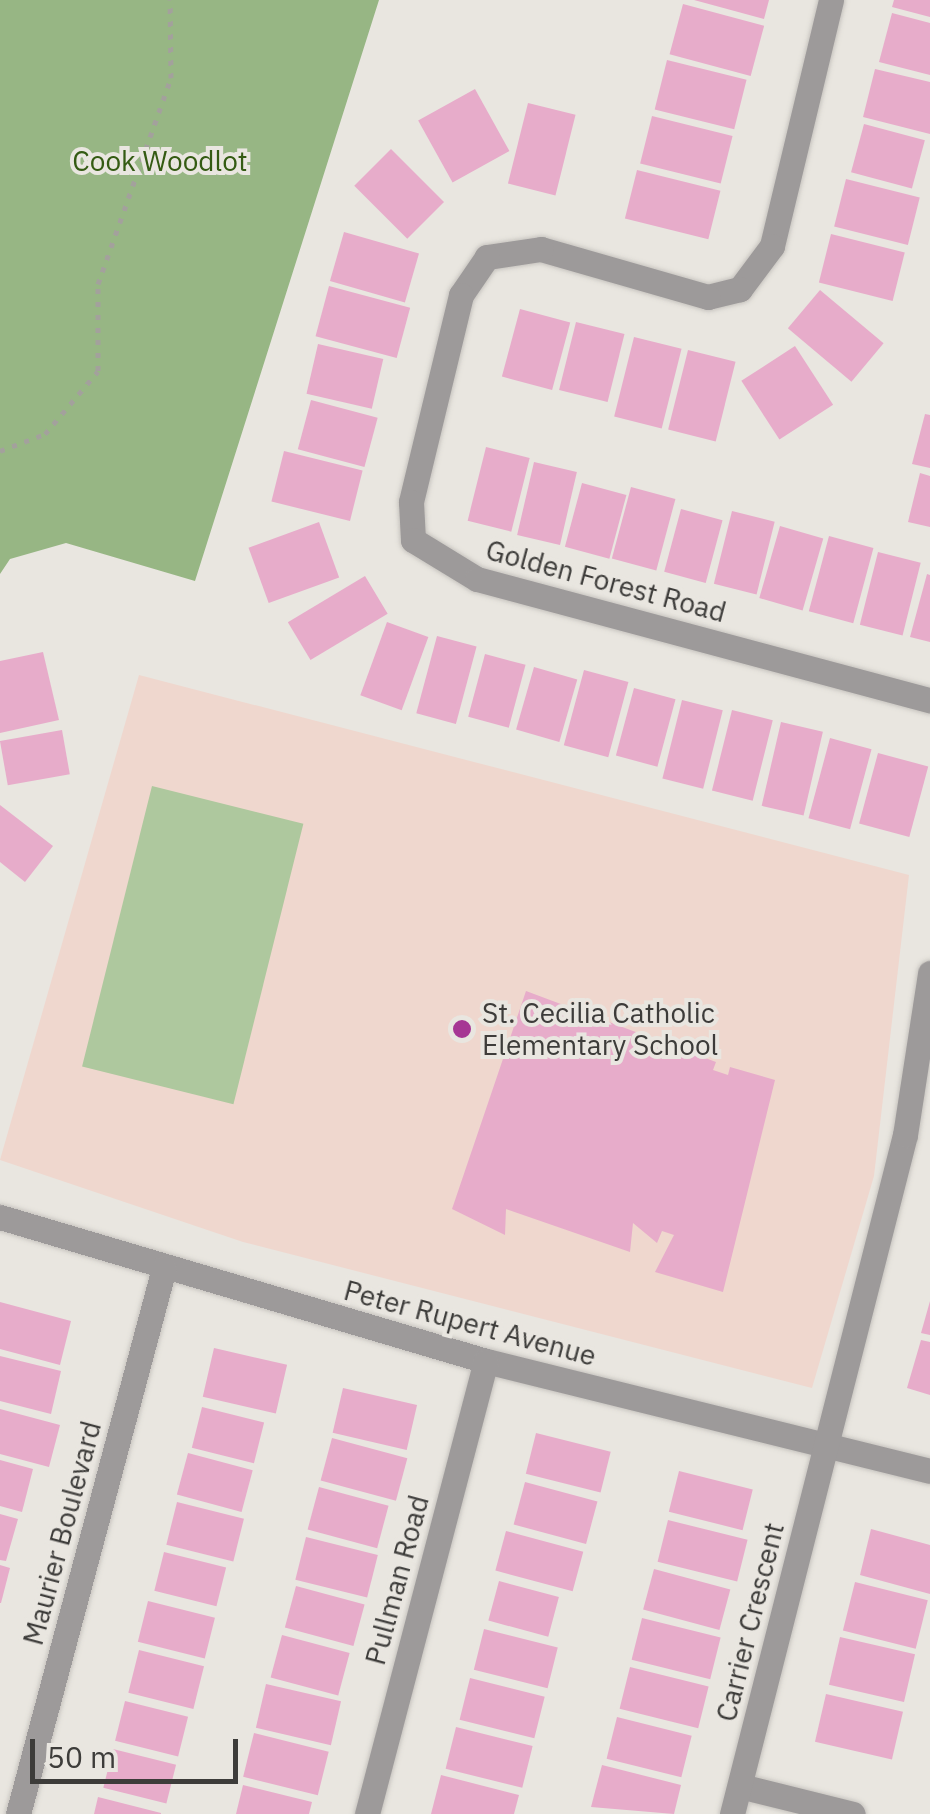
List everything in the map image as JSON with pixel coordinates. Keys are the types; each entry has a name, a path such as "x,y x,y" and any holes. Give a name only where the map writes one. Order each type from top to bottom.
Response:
{"street":[{"name":"Golden Forest Road","path":"831,0 772,246 740,290 708,297 540,248 487,257 462,295 411,502 414,540 477,579 930,700"},
{"path":"831,1447 921,1103 930,973"},
{"name":"Peter Rupert Avenue","path":"0,1217 486,1361 930,1472"},
{"name":"Maurier Boulevard","path":"18,1814 164,1268"},
{"name":"Pullman Road","path":"367,1814 486,1361"},
{"name":"Carrier Crescent","path":"732,1814 831,1447"},
{"path":"740,1786 853,1814"}],"path":[{"path":"0,451 45,434 98,370 98,284 171,78 170,0"}],"shaded area":[{"name":"St. Cecilia Catholic Elementary School","path":"139,675 909,875 874,1176 812,1388 243,1242 0,1160"}],"green space":[{"name":"Cook Woodlot","path":"0,0 379,0 195,581 66,543 10,559 0,574"},
{"path":"152,786 303,824 233,1104 82,1066"}],"building":[{"path":"694,0 769,0 764,19"},
{"path":"894,0 930,0 930,17 892,7"},
{"path":"683,4 764,26 751,76 670,54"},
{"path":"892,13 930,23 930,75 879,62"},
{"path":"667,60 747,80 734,129 655,109"},
{"path":"875,69 930,82 930,134 863,117"},
{"path":"475,89 509,151 453,183 418,121"},
{"path":"528,103 576,115 555,195 508,184"},
{"path":"652,116 733,136 721,184 640,164"},
{"path":"864,124 925,140 912,189 851,172"},
{"path":"391,149 444,202 407,239 354,186"},
{"path":"637,170 720,191 708,239 625,219"},
{"path":"846,179 920,197 908,245 834,227"},
{"path":"344,232 419,253 405,303 330,281"},
{"path":"831,234 905,252 893,301 819,283"},
{"path":"329,286 410,308 397,358 316,336"},
{"path":"820,290 884,343 851,382 788,328"},
{"path":"520,309 570,322 552,390 502,377"},
{"path":"576,322 625,334 608,402 559,390"},
{"path":"634,337 682,349 662,428 614,417"},
{"path":"318,344 383,359 372,409 307,394"},
{"path":"795,346 833,405 779,440 741,381"},
{"path":"688,350 736,362 716,441 668,430"},
{"path":"311,400 378,418 364,467 298,449"},
{"path":"925,414 930,415 930,468 912,464"},
{"path":"486,447 530,458 511,532 468,521"},
{"path":"284,451 363,471 350,521 271,501"},
{"path":"534,462 577,472 560,545 517,535"},
{"path":"920,473 930,476 930,527 908,522"},
{"path":"582,483 626,495 609,559 565,547"},
{"path":"631,487 675,499 656,570 612,558"},
{"path":"681,509 723,520 706,583 664,572"},
{"path":"732,511 775,522 757,594 714,584"},
{"path":"319,522 339,577 269,603 249,548"},
{"path":"780,526 823,538 803,610 759,598"},
{"path":"829,536 873,548 853,623 809,611"},
{"path":"878,552 921,563 903,635 860,625"},
{"path":"927,574 930,575 930,642 910,637"},
{"path":"365,576 388,614 311,660 288,622"},
{"path":"387,622 428,637 402,710 360,695"},
{"path":"437,636 477,647 456,724 416,713"},
{"path":"43,652 59,720 0,733 0,661"},
{"path":"485,654 526,665 509,728 468,717"},
{"path":"534,667 577,679 559,742 516,729"},
{"path":"584,670 628,682 608,757 564,745"},
{"path":"634,688 676,699 657,767 616,756"},
{"path":"682,700 723,710 703,789 662,779"},
{"path":"732,710 773,720 753,801 712,791"},
{"path":"781,722 823,732 804,815 762,806"},
{"path":"62,730 70,774 8,785 0,741"},
{"path":"830,738 872,749 850,829 809,818"},
{"path":"878,753 928,766 909,837 859,824"},
{"path":"0,805 53,846 25,882 0,862"},
{"path":"526,991 716,1062 713,1070 728,1075 730,1067 775,1080 723,1292 655,1272 674,1235 662,1231 657,1243 633,1223 630,1252 506,1209 505,1235 452,1209"},
{"path":"930,1301 930,1335 921,1333"},
{"path":"0,1302 71,1321 60,1365 0,1349"},
{"path":"921,1340 930,1342 930,1395 907,1388"},
{"path":"214,1348 287,1365 276,1414 203,1397"},
{"path":"0,1356 61,1371 51,1414 0,1401"},
{"path":"343,1388 417,1405 407,1450 333,1433"},
{"path":"202,1407 264,1422 254,1463 192,1448"},
{"path":"0,1409 60,1425 49,1467 0,1454"},
{"path":"536,1433 611,1452 601,1492 526,1474"},
{"path":"332,1438 407,1458 396,1501 321,1481"},
{"path":"188,1453 253,1470 242,1512 177,1495"},
{"path":"0,1460 33,1469 22,1512 0,1506"},
{"path":"679,1471 753,1489 743,1530 669,1512"},
{"path":"525,1482 597,1501 586,1544 514,1525"},
{"path":"319,1487 389,1506 377,1548 308,1530"},
{"path":"177,1502 244,1519 233,1561 166,1545"},
{"path":"0,1514 18,1519 6,1561 0,1560"},
{"path":"668,1520 748,1540 737,1582 658,1562"},
{"path":"871,1529 930,1545 930,1594 860,1575"},
{"path":"506,1531 583,1552 573,1591 495,1571"},
{"path":"306,1537 378,1555 367,1598 295,1580"},
{"path":"164,1552 226,1567 216,1606 154,1591"},
{"path":"0,1565 10,1568 1,1603 0,1603"},
{"path":"654,1569 730,1589 719,1630 643,1610"},
{"path":"499,1581 559,1597 548,1637 488,1621"},
{"path":"855,1582 928,1600 916,1649 843,1631"},
{"path":"296,1586 365,1604 353,1646 285,1628"},
{"path":"148,1601 215,1618 205,1658 138,1642"},
{"path":"642,1618 721,1638 710,1679 632,1660"},
{"path":"484,1629 558,1647 548,1688 474,1670"},
{"path":"282,1635 350,1653 338,1696 271,1678"},
{"path":"840,1637 915,1654 904,1702 829,1685"},
{"path":"139,1650 204,1666 193,1709 128,1693"},
{"path":"630,1667 709,1687 698,1728 620,1709"},
{"path":"470,1678 545,1697 534,1738 460,1720"},
{"path":"266,1684 341,1701 331,1745 256,1728"},
{"path":"826,1694 903,1712 892,1760 815,1742"},
{"path":"125,1701 188,1717 178,1757 115,1741"},
{"path":"617,1717 692,1736 681,1777 607,1759"},
{"path":"456,1727 533,1746 522,1788 446,1769"},
{"path":"254,1733 329,1752 318,1795 243,1777"},
{"path":"113,1749 176,1765 166,1804 103,1788"},
{"path":"602,1765 681,1785 674,1814 591,1807"},
{"path":"441,1775 519,1795 514,1814 431,1814"},
{"path":"243,1785 312,1802 309,1814 236,1814"},
{"path":"98,1797 161,1813 161,1814 94,1814"}],"place":[{"name":"St. Cecilia Catholic Elementary School","path":"462,1029"}]}
